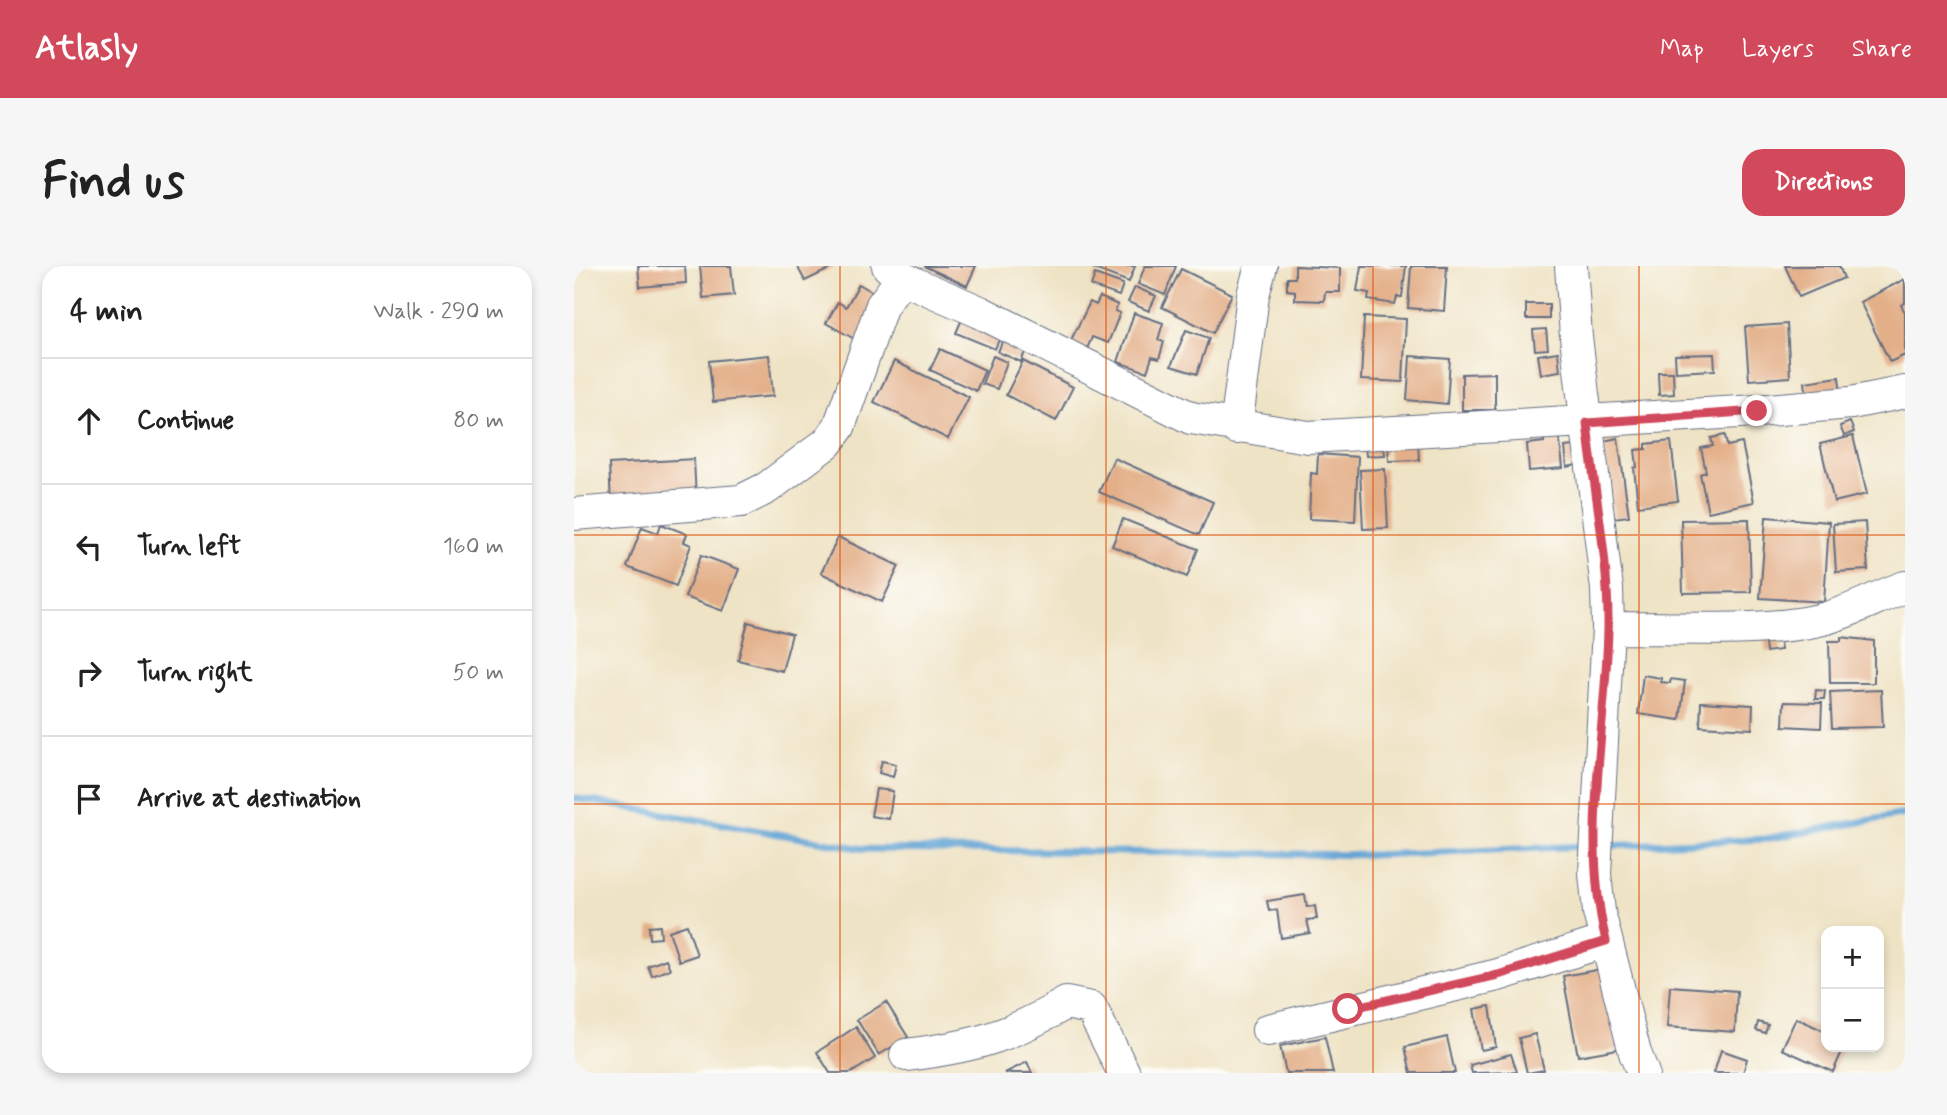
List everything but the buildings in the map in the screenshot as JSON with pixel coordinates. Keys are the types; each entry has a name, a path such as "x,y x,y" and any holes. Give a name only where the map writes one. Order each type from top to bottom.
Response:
{"street":[{"path":"1236,428 1254,295 1261,266"},
{"path":"1571,266 1607,589 1608,628 1596,848 1599,912 1635,1053 1643,1073"},
{"path":"574,514 741,500 767,488 827,443 839,427 895,272 1191,418 1236,428 1308,437 1587,423 1851,403 1905,392"},
{"path":"1608,628 1782,625 1819,620 1856,609 1905,587"},
{"path":"1268,1030 1498,975 1606,941"},
{"path":"906,1055 989,1041 1030,1024 1066,1003 1091,1008 1124,1073"}],"waterway":[{"path":"574,798 864,849 1372,855 1588,846"},
{"path":"1604,846 1765,839 1905,814"}],"route":[{"path":"1348,1009 1498,975 1606,941 1599,912 1595,874 1601,720 1608,628 1607,589 1587,423 1757,411"}]}
